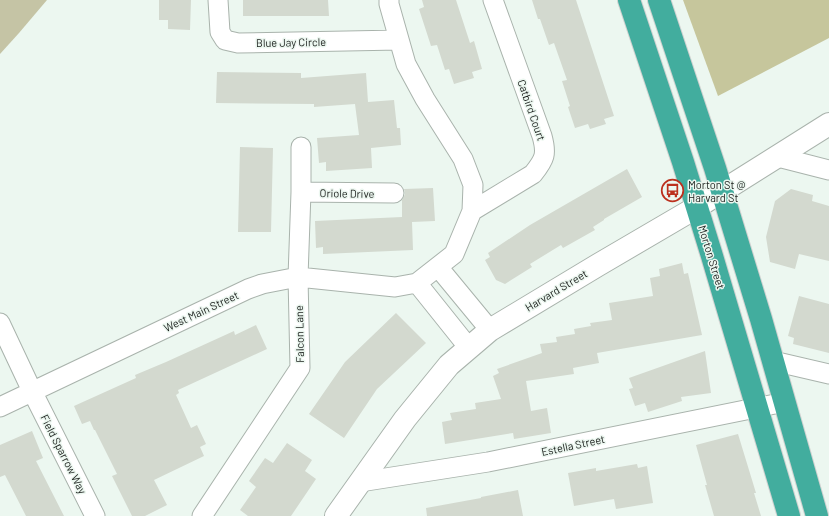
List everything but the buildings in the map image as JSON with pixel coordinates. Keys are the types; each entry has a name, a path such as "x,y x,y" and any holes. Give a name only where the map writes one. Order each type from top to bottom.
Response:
{"highway":[{"name":"Morton Street","path":"629,0 697,207 789,516"},
{"path":"659,0 722,191 785,402 817,516"}],"main road":[{"name":"Harvard Street","path":"336,516 405,419 449,366 490,330 697,207 829,124"}],"street":[{"name":"Blue Jay Circle","path":"218,0 220,32 225,40 238,43 399,40"},
{"path":"389,0 406,64 425,99 463,159 473,185 472,212 454,254 417,284 469,348"},
{"name":"Catbird Court","path":"472,212 533,174 539,167 546,154 542,136 493,0"},
{"name":"Falcon Lane","path":"202,516 300,368 298,277 302,192 302,147"},
{"path":"778,157 829,170"},
{"name":"Oriole Drive","path":"302,192 394,193"},
{"path":"438,267 490,330"},
{"name":"West Main Street","path":"0,407 248,289 262,284 298,277 395,287 417,284"},
{"name":"Field Sparrow Way","path":"0,323 32,391 95,516"},
{"path":"773,361 829,374"},
{"name":"Estella Street","path":"360,482 488,462 785,402"}],"green space":[{"path":"0,0 47,0 0,54"},
{"path":"683,0 829,0 829,38 718,96"}],"place":[{"name":"Morton St @ Harvard St","path":"672,190"}]}
